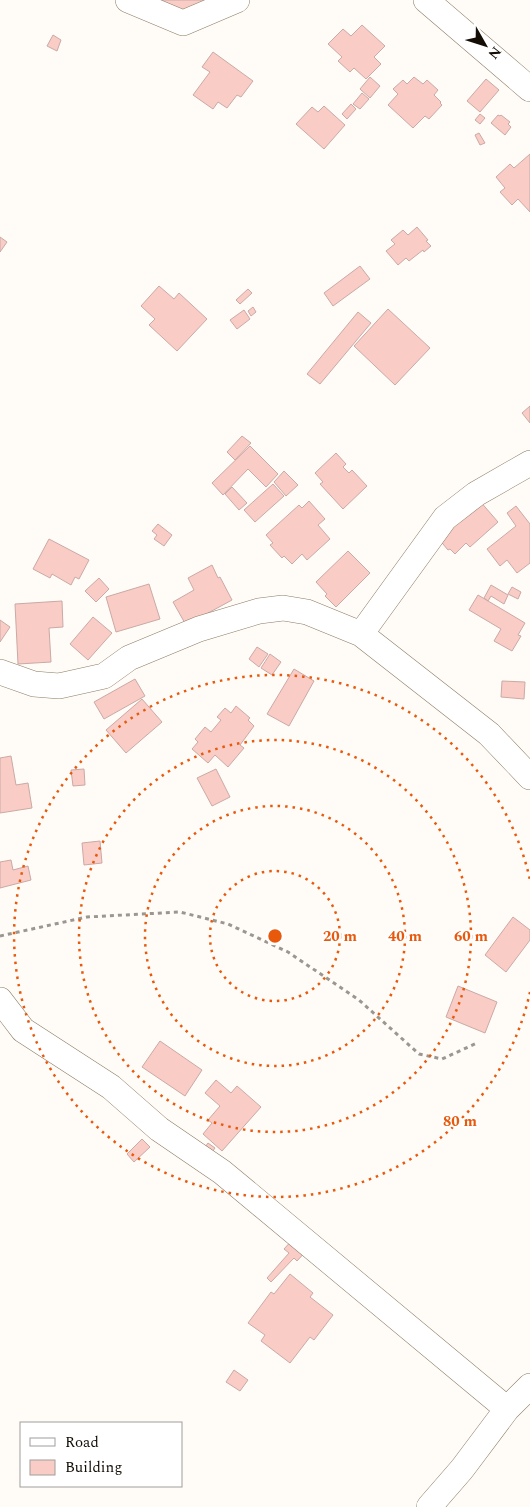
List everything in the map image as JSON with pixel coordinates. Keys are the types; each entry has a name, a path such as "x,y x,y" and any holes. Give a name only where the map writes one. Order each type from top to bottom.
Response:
{"street":[{"path":"128,0 183,22 237,0"},
{"path":"426,0 530,89"},
{"path":"360,634 445,518 476,494 530,463"},
{"path":"0,672 34,684 60,686 104,676 129,658 199,628 259,611 283,608 307,612 360,634 489,734 530,777"},
{"path":"0,1000 23,1030 111,1087 159,1129 222,1172 507,1409"},
{"path":"429,1507 462,1469 507,1409 530,1386"}],"path":[{"path":"0,936 87,917 180,912 228,924 288,952 359,1000 419,1054 442,1058 477,1042"}],"building":[{"path":"160,0 206,0 184,13"},
{"path":"362,25 385,46 374,57 381,64 366,79 354,68 350,72 338,61 342,57 328,44 343,29 351,36"},
{"path":"53,35 61,40 57,51 47,46"},
{"path":"213,52 253,81 241,97 237,95 227,108 218,102 213,109 193,95 210,72 202,67"},
{"path":"370,77 380,86 370,98 360,89"},
{"path":"414,77 423,84 427,80 438,90 434,95 442,105 429,119 425,116 413,128 388,105 398,94 393,89 403,80 407,84"},
{"path":"486,79 499,90 480,112 467,101"},
{"path":"362,93 369,99 360,109 353,104"},
{"path":"351,104 356,109 347,119 342,114"},
{"path":"324,106 345,125 324,149 296,124 312,107 318,112"},
{"path":"480,114 485,118 480,124 475,120"},
{"path":"498,115 501,115 510,122 508,124 511,127 505,135 491,123"},
{"path":"479,133 485,143 480,145 475,135"},
{"path":"530,154 530,212 518,199 512,205 500,192 505,188 496,177 510,164 514,168"},
{"path":"417,227 431,246 409,261 406,258 398,265 386,251 395,244 391,240 403,230 408,235"},
{"path":"0,237 7,242 0,252"},
{"path":"360,266 370,279 333,306 324,293"},
{"path":"159,286 174,299 179,293 207,319 177,351 149,325 155,319 141,306"},
{"path":"248,289 252,293 240,304 236,300"},
{"path":"253,307 256,312 251,316 248,311"},
{"path":"388,309 430,348 395,385 354,346"},
{"path":"244,310 250,319 237,329 230,320"},
{"path":"358,312 371,323 320,384 307,374"},
{"path":"530,406 530,423 522,413"},
{"path":"242,436 251,443 235,460 227,452"},
{"path":"250,446 278,474 266,487 248,469 223,495 212,483"},
{"path":"336,453 346,464 343,467 349,473 352,470 367,486 343,509 320,484 323,482 315,473"},
{"path":"284,471 298,485 286,496 274,482"},
{"path":"273,484 284,496 255,522 244,510"},
{"path":"232,487 247,503 239,510 225,494"},
{"path":"479,500 498,522 470,547 466,543 455,554 450,549 448,550 438,538"},
{"path":"309,501 325,519 318,525 330,539 307,560 302,554 292,564 284,556 282,558 270,545 273,543 266,535 299,505 302,508"},
{"path":"516,506 530,524 530,563 517,573 507,560 500,566 487,549 516,526 507,513"},
{"path":"158,524 172,535 164,546 154,539 157,535 152,531"},
{"path":"49,539 89,560 79,579 75,577 71,585 52,574 50,578 33,569"},
{"path":"348,551 370,573 336,607 325,596 327,594 316,582"},
{"path":"212,565 232,600 186,625 173,602 194,590 188,578"},
{"path":"99,578 109,589 96,602 85,591"},
{"path":"149,584 160,619 116,632 106,597"},
{"path":"491,585 508,595 504,604 491,596 488,601 484,598"},
{"path":"512,587 521,592 518,599 508,594"},
{"path":"478,595 525,623 518,635 521,636 512,651 494,641 501,629 469,610"},
{"path":"62,601 63,627 49,628 51,662 18,664 15,604"},
{"path":"93,617 112,633 88,660 70,644"},
{"path":"0,620 10,627 0,642"},
{"path":"257,647 268,654 259,667 249,659"},
{"path":"270,654 281,662 272,675 261,668"},
{"path":"294,669 314,681 289,726 267,714"},
{"path":"135,679 145,696 104,719 94,702"},
{"path":"502,681 525,682 524,699 501,697"},
{"path":"142,699 162,722 126,753 106,730"},
{"path":"236,706 250,718 248,720 254,726 240,745 244,748 228,767 215,755 208,763 192,749 198,742 195,739 205,727 211,732 221,720 217,717 225,708 231,713"},
{"path":"11,756 16,785 28,783 32,808 0,813 0,758"},
{"path":"84,769 85,785 73,786 71,770"},
{"path":"216,769 230,797 212,806 197,778"},
{"path":"100,841 102,863 84,865 82,843"},
{"path":"11,860 13,870 28,866 31,880 0,888 0,862"},
{"path":"513,917 530,930 530,940 506,972 485,955"},
{"path":"458,986 497,1002 485,1033 446,1017"},
{"path":"160,1041 202,1070 185,1096 142,1067"},
{"path":"216,1080 231,1093 237,1086 261,1107 222,1151 203,1134 212,1123 208,1120 220,1106 205,1093"},
{"path":"142,1139 150,1147 134,1162 127,1154"},
{"path":"208,1143 215,1148 209,1156 202,1151"},
{"path":"294,1238 307,1250 297,1261 294,1258 271,1282 267,1278 289,1253 284,1249"},
{"path":"290,1274 313,1293 310,1297 333,1315 314,1340 310,1337 290,1363 261,1341 265,1335 248,1323 271,1292 274,1294"},
{"path":"234,1370 248,1380 240,1391 226,1382"}]}
